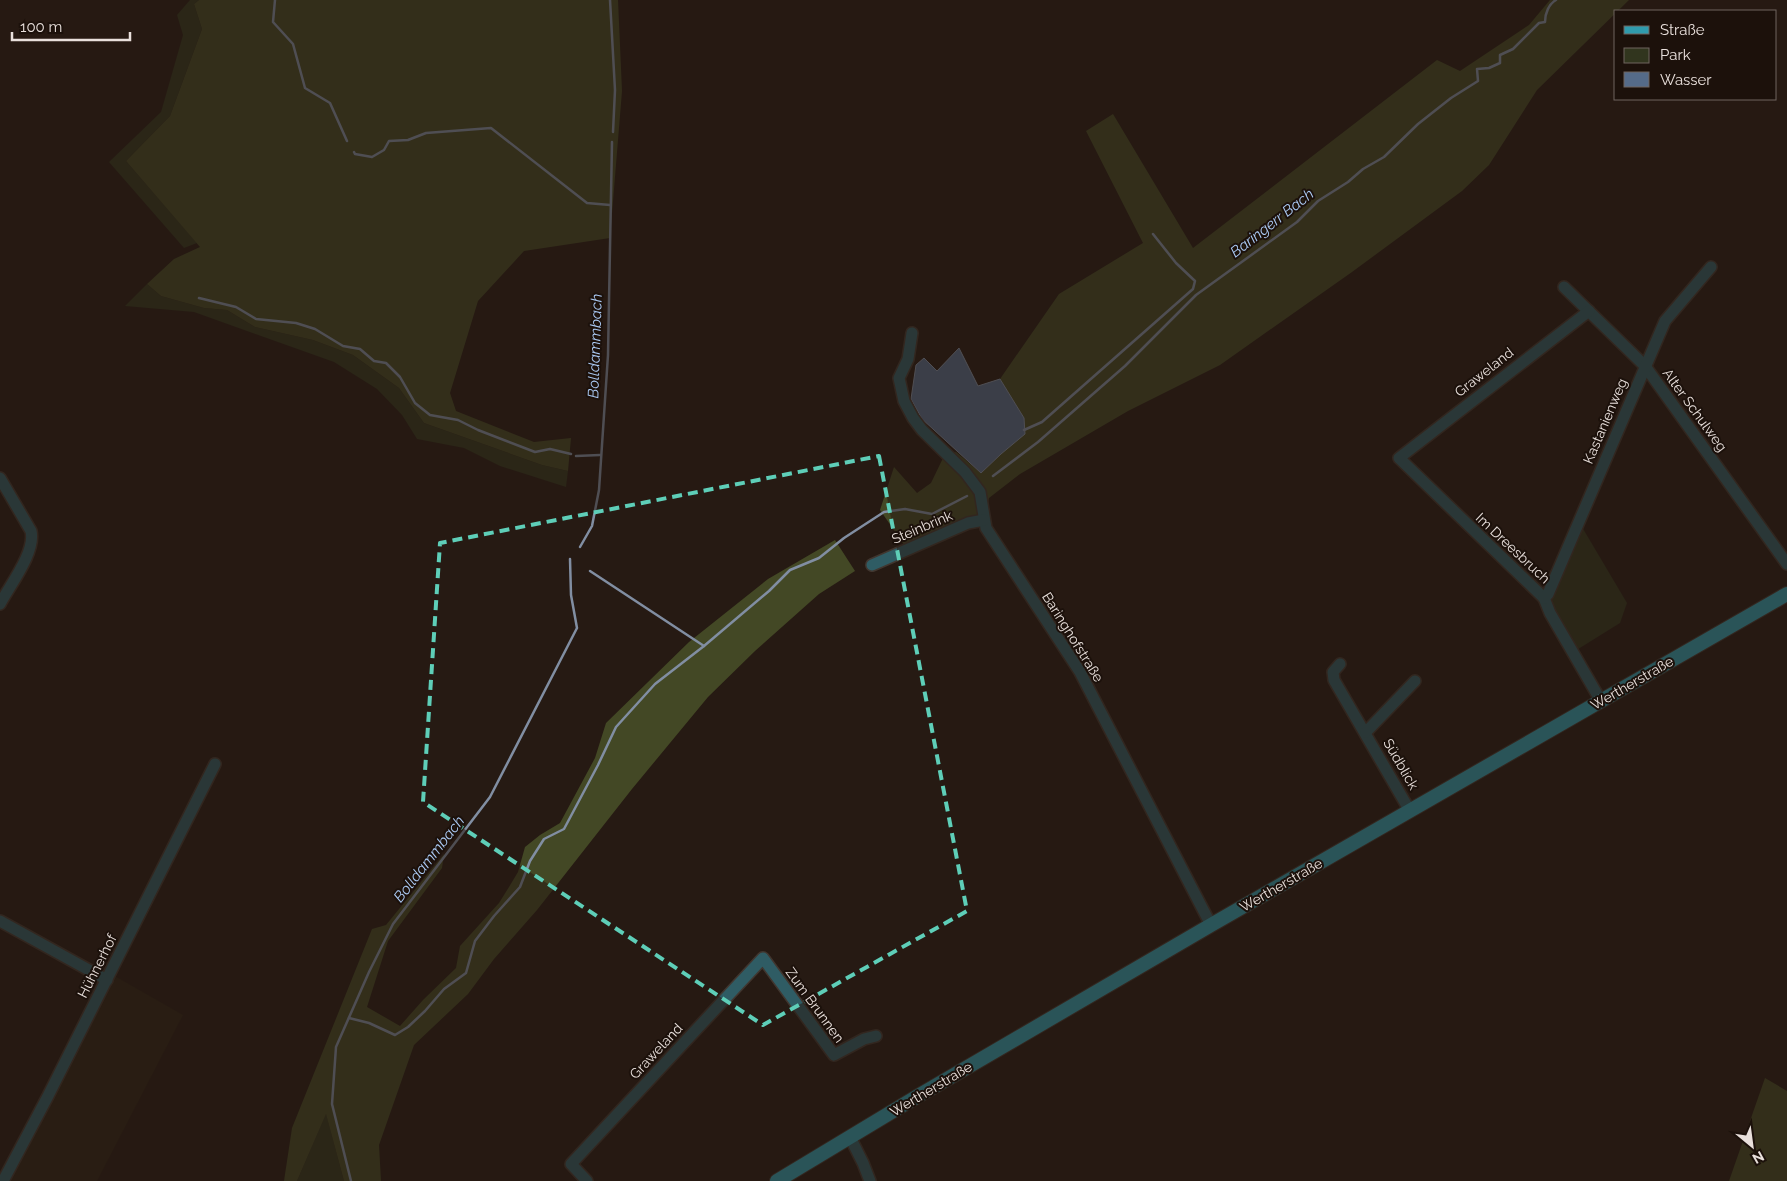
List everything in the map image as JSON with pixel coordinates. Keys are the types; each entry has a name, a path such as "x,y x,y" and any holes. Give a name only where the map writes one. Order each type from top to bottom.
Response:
{"main road":[{"name":"Wertherstraße","path":"777,1181 1211,925 1787,594"}],"street":[{"name":"Kastanienweg","path":"1544,598 1548,594 1665,321 1710,267"},
{"name":"Alter Schulweg","path":"1564,287 1645,366 1787,564"},
{"name":"Graweland","path":"1399,458 1588,311"},
{"name":"Baringhofstraße","path":"912,333 908,359 899,378 904,401 922,430 965,472 980,492 986,528 1080,672 1211,925"},
{"name":"Im Dreesbruch","path":"1399,458 1544,598 1550,612 1601,701"},
{"path":"0,478 31,531 32,537 30,551 0,604"},
{"name":"Steinbrink","path":"872,564 968,523 984,520"},
{"name":"Südblick","path":"1340,664 1334,672 1334,680 1366,732 1410,811"},
{"name":"Südblick","path":"1366,732 1414,680"},
{"name":"Hühnerhof","path":"3,1181 215,764"},
{"path":"0,921 106,980"},
{"name":"Graweland","path":"587,1181 571,1164 763,958"},
{"name":"Zum Brunnen","path":"763,958 834,1055 864,1039 876,1036"},
{"path":"850,1137 870,1181"}],"highlighted area":[{"path":"879,456 967,911 763,1025 423,802 440,543"}],"shaded area":[{"path":"113,975 183,1015 97,1181 7,1181"}],"green space":[{"path":"190,0 199,0 194,4 202,29 170,116 126,161 197,243 184,248 109,162 161,112 183,35 177,15"},
{"path":"199,0 618,0 622,91 610,238 524,251 478,301 450,393 456,411 534,442 571,438 568,471 542,465 424,423 399,388 353,355 313,340 255,327 227,310 204,308 161,296 147,284 174,259 200,247 126,161 170,116 202,29 194,4"},
{"path":"1550,0 1629,0 1619,10 1614,10 1614,15 1537,90 1489,165 1462,191 1352,272 1220,365 1128,411 1020,474 989,498 986,512 905,546 880,510 894,467 917,493 931,483 944,456 956,452 981,473 1001,454 1024,418 1000,379 1059,294 1143,243 1086,131 1113,114 1193,248 1437,60 1460,71 1529,25"},
{"path":"147,284 161,296 204,308 227,310 255,327 313,340 353,355 399,388 424,423 542,465 568,471 566,487 500,466 464,448 417,439 402,415 377,389 334,362 194,312 125,306"},
{"path":"1582,527 1627,603 1620,623 1575,651 1551,604 1551,598"},
{"path":"835,540 855,571 819,594 755,651 708,697 632,789 537,910 494,959 468,994 414,1045 379,1145 381,1181 344,1181 326,1114 297,1181 284,1181 292,1128 372,929 386,925 444,854 442,868 388,941 367,1007 400,1026 423,1000 456,968 460,946 499,903 518,872 525,847 560,823 595,758 606,723 689,642 768,579"},
{"path":"1765,1078 1787,1091 1787,1181 1729,1181"},
{"path":"326,1113 344,1181 297,1181"}],"water":[{"path":"959,348 978,386 1000,379 1024,418 1025,434 981,473 922,419 911,399 916,365 924,358 937,371"}],"waterway":[{"path":"275,0 273,22 293,44 305,88 330,103 347,141"},
{"name":"Bolldammbach","path":"610,0 615,90 613,132"},
{"name":"Baringerr Bach","path":"993,476 1038,442 1125,366 1196,295 1297,222 1318,201 1348,182 1363,169 1384,157 1418,124 1451,98 1478,81 1477,69 1489,68 1500,63 1500,55 1513,49 1539,23 1545,22 1548,9 1556,0"},
{"path":"354,152 355,154 372,157 384,150 389,141 408,140 426,133 491,128 587,203 610,205"},
{"name":"Bolldammbach","path":"580,547 592,526 599,490 608,355 612,142"},
{"path":"1024,430 1042,422 1193,289 1195,281 1176,263 1153,234"},
{"path":"199,298 236,307 256,319 296,323 315,329 343,346 360,349 374,361 386,363 400,377 415,403 430,415 458,420 478,430 535,452 550,449 571,454"},
{"path":"576,456 600,455"},
{"path":"349,1018 369,1023 395,1035 408,1027 444,989 466,973 475,941 520,887 530,861 544,839 564,829 616,727 655,684 704,646 769,591 790,570 819,558 844,538 884,512 905,509 932,514 967,496"},
{"name":"Bolldammbach","path":"351,1181 332,1104 336,1047 369,972 393,924 490,797 577,628 571,595 570,559"},
{"name":"Bolldammbach","path":"590,571 704,646"}]}
